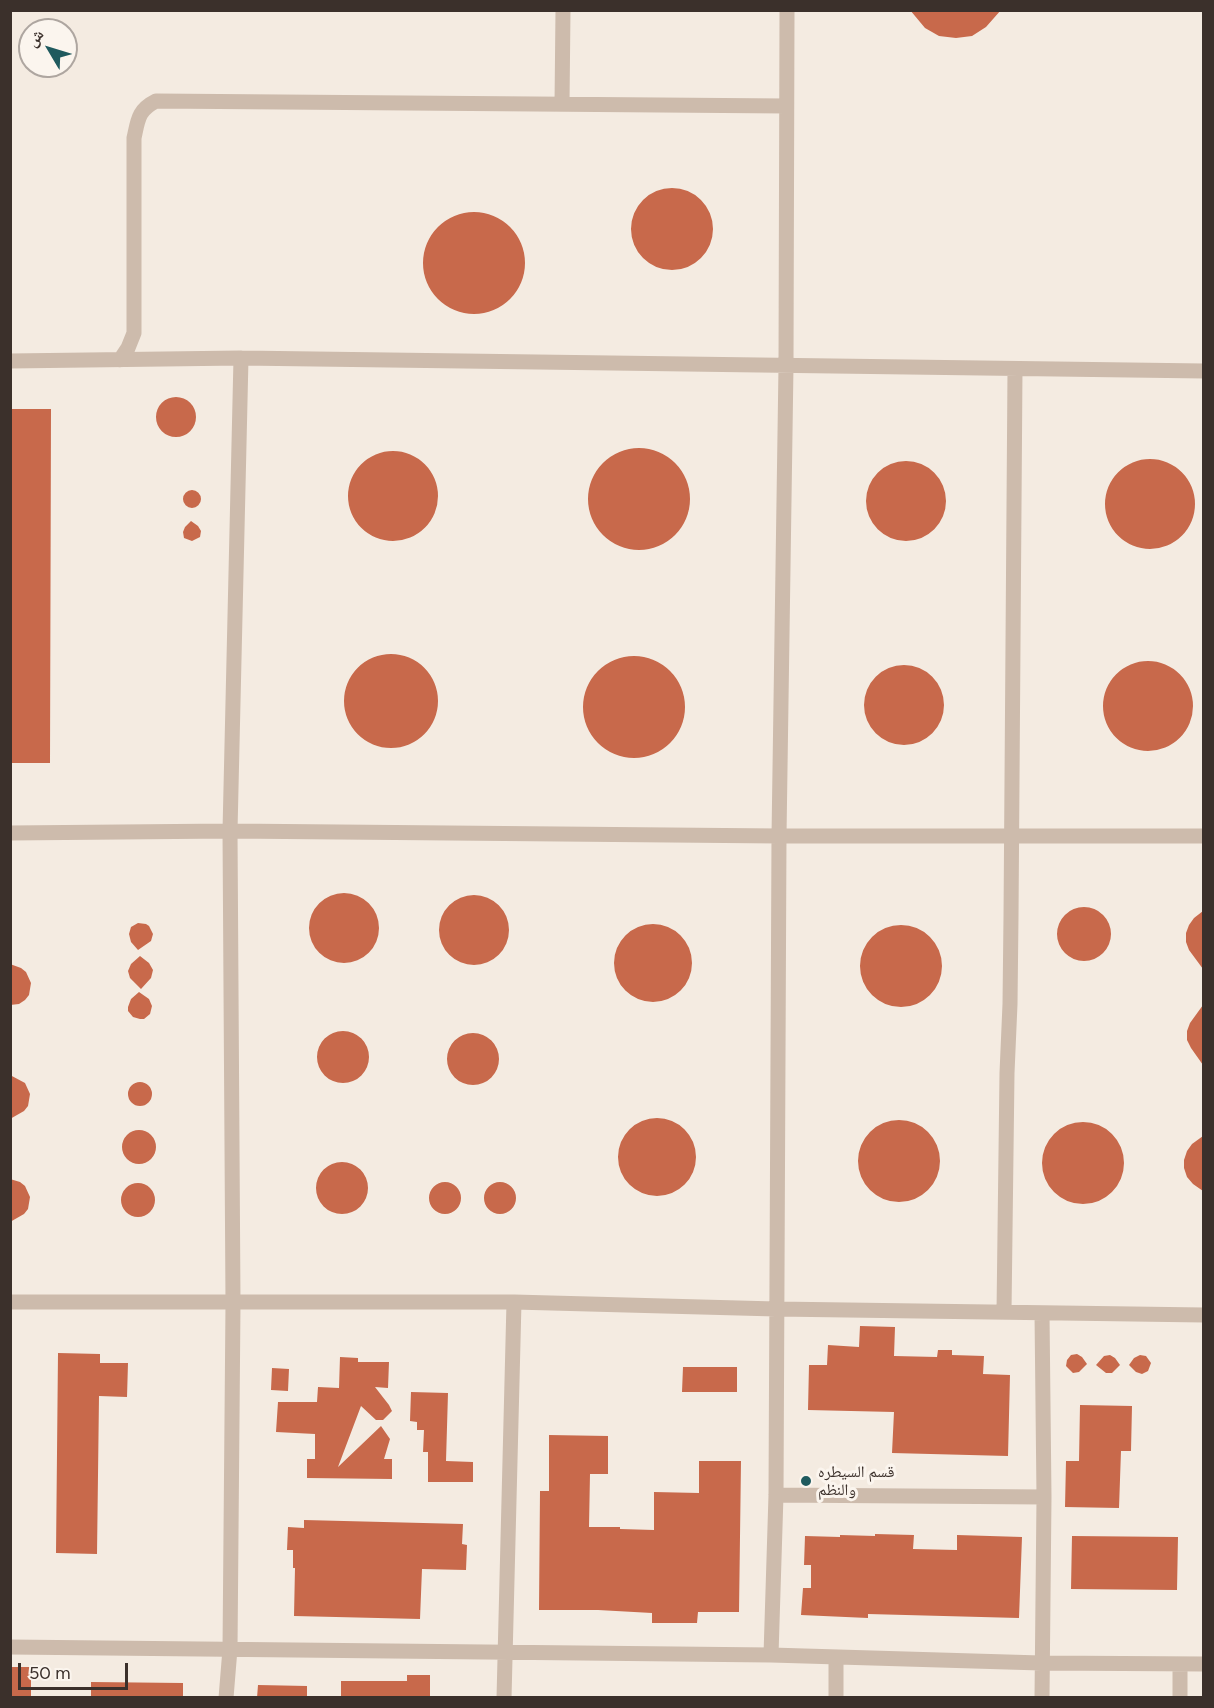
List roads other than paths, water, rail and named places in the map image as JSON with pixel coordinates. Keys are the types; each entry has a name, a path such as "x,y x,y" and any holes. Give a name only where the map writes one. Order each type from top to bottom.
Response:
{"street":[{"path":"561,104 563,10"},
{"path":"771,1655 777,1495 779,836 786,366 788,10"},
{"path":"120,360 134,333 134,138 139,117 147,106 156,101 786,106"},
{"path":"226,1698 230,1649 233,1303 230,831 241,358"},
{"path":"10,361 241,358 1203,370"},
{"path":"1004,1311 1010,1004 1015,369"},
{"path":"10,832 1203,836"},
{"path":"10,1302 514,1302 1203,1316"},
{"path":"504,1698 514,1302"},
{"path":"1042,1313 1044,1497 1042,1698"},
{"path":"777,1495 1044,1497"},
{"path":"10,1647 771,1655 1041,1663 1203,1664"},
{"path":"836,1657 836,1698"},
{"path":"1180,1664 1180,1698"}],"place":[{"name":"قسم السيطره والنظم","path":"806,1481"}]}
